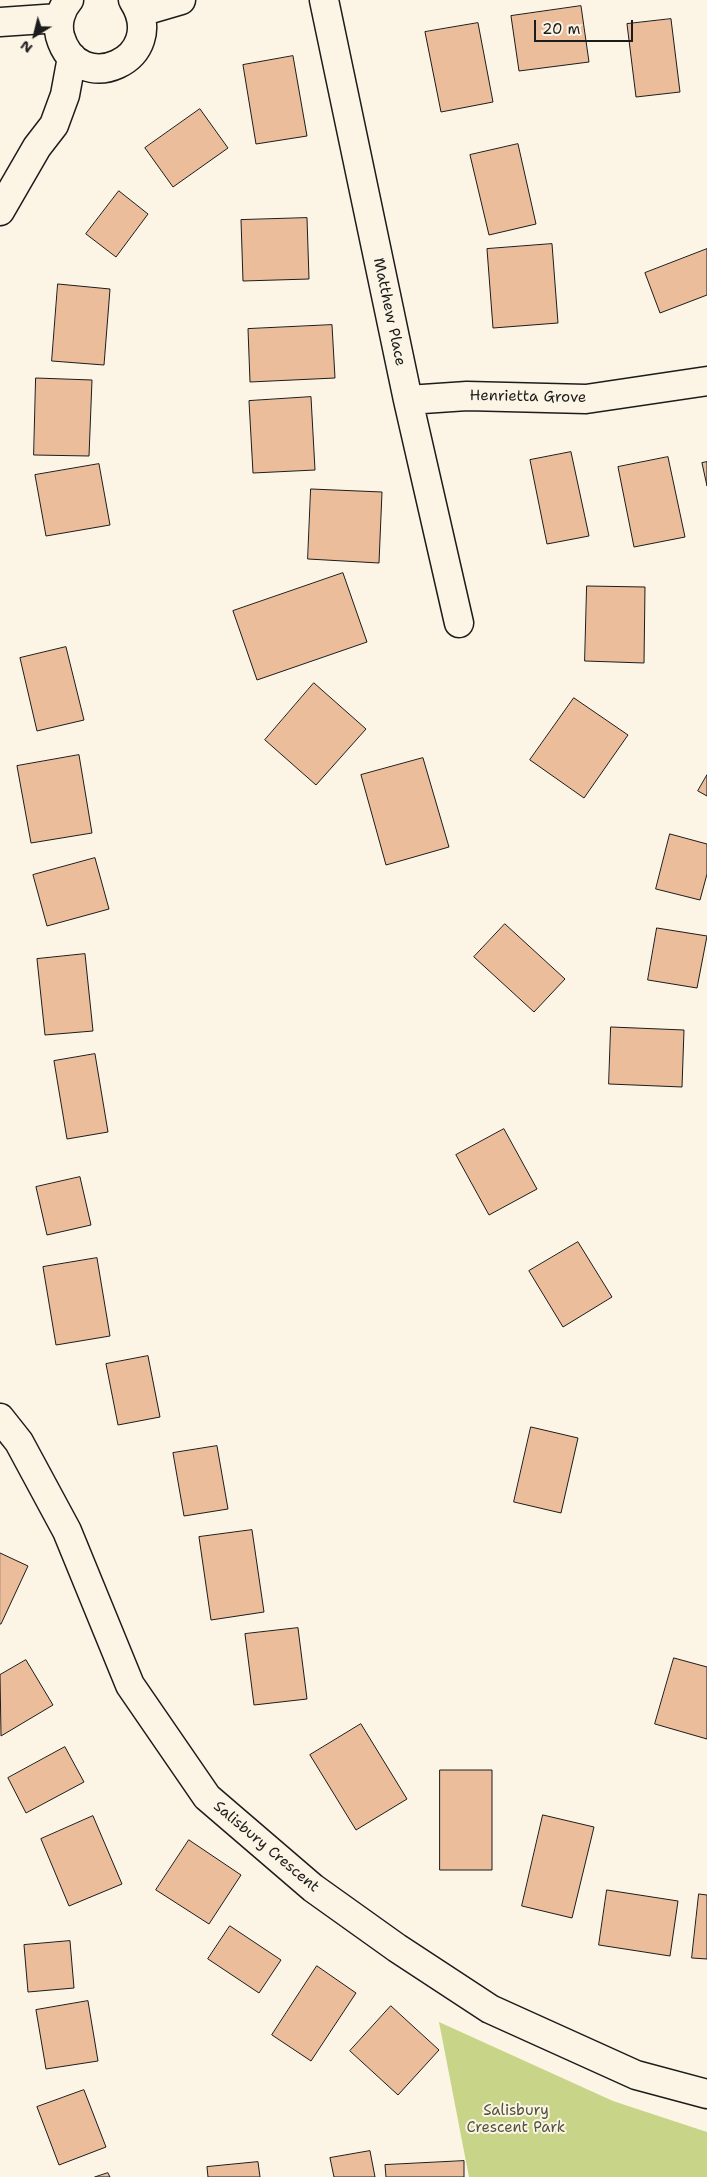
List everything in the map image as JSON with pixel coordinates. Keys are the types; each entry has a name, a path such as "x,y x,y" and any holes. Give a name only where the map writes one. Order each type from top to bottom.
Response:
{"street":[{"path":"0,22 64,9 59,32 63,46 72,57 83,65 97,69 111,68 124,62 134,53 141,40 143,26 137,6 181,0"},
{"name":"Matthew Place","path":"324,0 408,400 459,623"},
{"path":"0,210 37,147 54,124 65,95 72,57"},
{"name":"Henrietta Grove","path":"408,400 467,396 586,399 707,381"},
{"name":"Salisbury Crescent","path":"0,1418 19,1442 67,1531 130,1685 207,1797 313,1888 397,1948 490,2009 636,2074 707,2094"}],"green space":[{"name":"Salisbury Crescent Park","path":"439,2022 613,2101 707,2132 707,2177 469,2177"}],"building":[{"path":"581,6 589,62 519,71 511,16"},
{"path":"671,19 680,92 636,97 627,24"},
{"path":"478,23 493,102 441,112 425,32"},
{"path":"293,56 307,136 256,144 243,65"},
{"path":"200,109 228,148 173,187 145,148"},
{"path":"518,144 536,224 489,235 470,155"},
{"path":"119,191 148,214 116,257 86,234"},
{"path":"307,218 309,279 243,281 241,220"},
{"path":"552,244 558,323 493,328 487,249"},
{"path":"707,249 707,295 660,313 645,273"},
{"path":"58,284 110,289 104,365 52,361"},
{"path":"332,325 335,378 250,382 248,329"},
{"path":"36,378 92,380 89,456 34,455"},
{"path":"311,397 315,470 253,473 249,401"},
{"path":"571,452 589,536 547,544 530,460"},
{"path":"668,457 685,537 634,547 618,467"},
{"path":"707,462 707,486 702,463"},
{"path":"99,464 110,525 46,536 35,475"},
{"path":"311,489 382,492 379,563 308,559"},
{"path":"343,573 367,642 257,680 233,611"},
{"path":"587,586 645,587 644,663 585,661"},
{"path":"66,647 84,720 37,731 20,658"},
{"path":"314,683 366,729 316,785 265,740"},
{"path":"574,698 628,735 584,798 530,760"},
{"path":"79,755 92,833 31,843 17,766"},
{"path":"423,758 449,847 386,865 361,775"},
{"path":"707,775 707,796 698,791"},
{"path":"670,834 707,844 707,874 700,900 656,889"},
{"path":"95,858 109,909 47,926 33,875"},
{"path":"505,924 565,979 534,1012 474,957"},
{"path":"657,928 707,936 697,988 648,980"},
{"path":"85,954 93,1031 45,1035 37,959"},
{"path":"611,1027 684,1030 682,1087 609,1084"},
{"path":"95,1054 108,1132 67,1139 54,1061"},
{"path":"504,1129 537,1189 489,1215 456,1155"},
{"path":"80,1177 91,1225 47,1235 36,1187"},
{"path":"578,1242 612,1297 563,1327 529,1271"},
{"path":"97,1258 110,1336 56,1345 43,1267"},
{"path":"148,1356 160,1417 118,1425 106,1364"},
{"path":"531,1427 578,1438 561,1513 514,1502"},
{"path":"217,1446 228,1509 184,1516 173,1453"},
{"path":"252,1530 264,1612 211,1620 199,1537"},
{"path":"0,1553 28,1566 1,1624 0,1624"},
{"path":"298,1628 307,1699 254,1705 245,1634"},
{"path":"674,1658 707,1667 707,1739 655,1724"},
{"path":"26,1660 53,1705 1,1736 0,1675"},
{"path":"361,1724 407,1799 356,1830 310,1755"},
{"path":"65,1747 84,1782 26,1813 8,1778"},
{"path":"440,1770 492,1770 492,1870 440,1870"},
{"path":"543,1815 594,1827 572,1918 522,1906"},
{"path":"93,1816 122,1884 69,1906 41,1839"},
{"path":"189,1840 241,1875 209,1924 156,1890"},
{"path":"607,1890 678,1901 670,1956 599,1945"},
{"path":"699,1894 707,1895 707,1959 692,1958"},
{"path":"230,1926 281,1960 259,1993 208,1959"},
{"path":"70,1941 74,1988 28,1992 24,1945"},
{"path":"317,1966 356,1993 311,2061 272,2035"},
{"path":"88,2001 98,2061 46,2069 36,2010"},
{"path":"391,2006 439,2050 398,2095 350,2051"},
{"path":"84,2090 106,2147 59,2165 37,2107"},
{"path":"370,2151 375,2177 334,2177 330,2158"},
{"path":"464,2161 464,2177 386,2177 385,2165"},
{"path":"258,2162 260,2177 208,2177 207,2167"},
{"path":"108,2173 110,2177 95,2177"}]}
